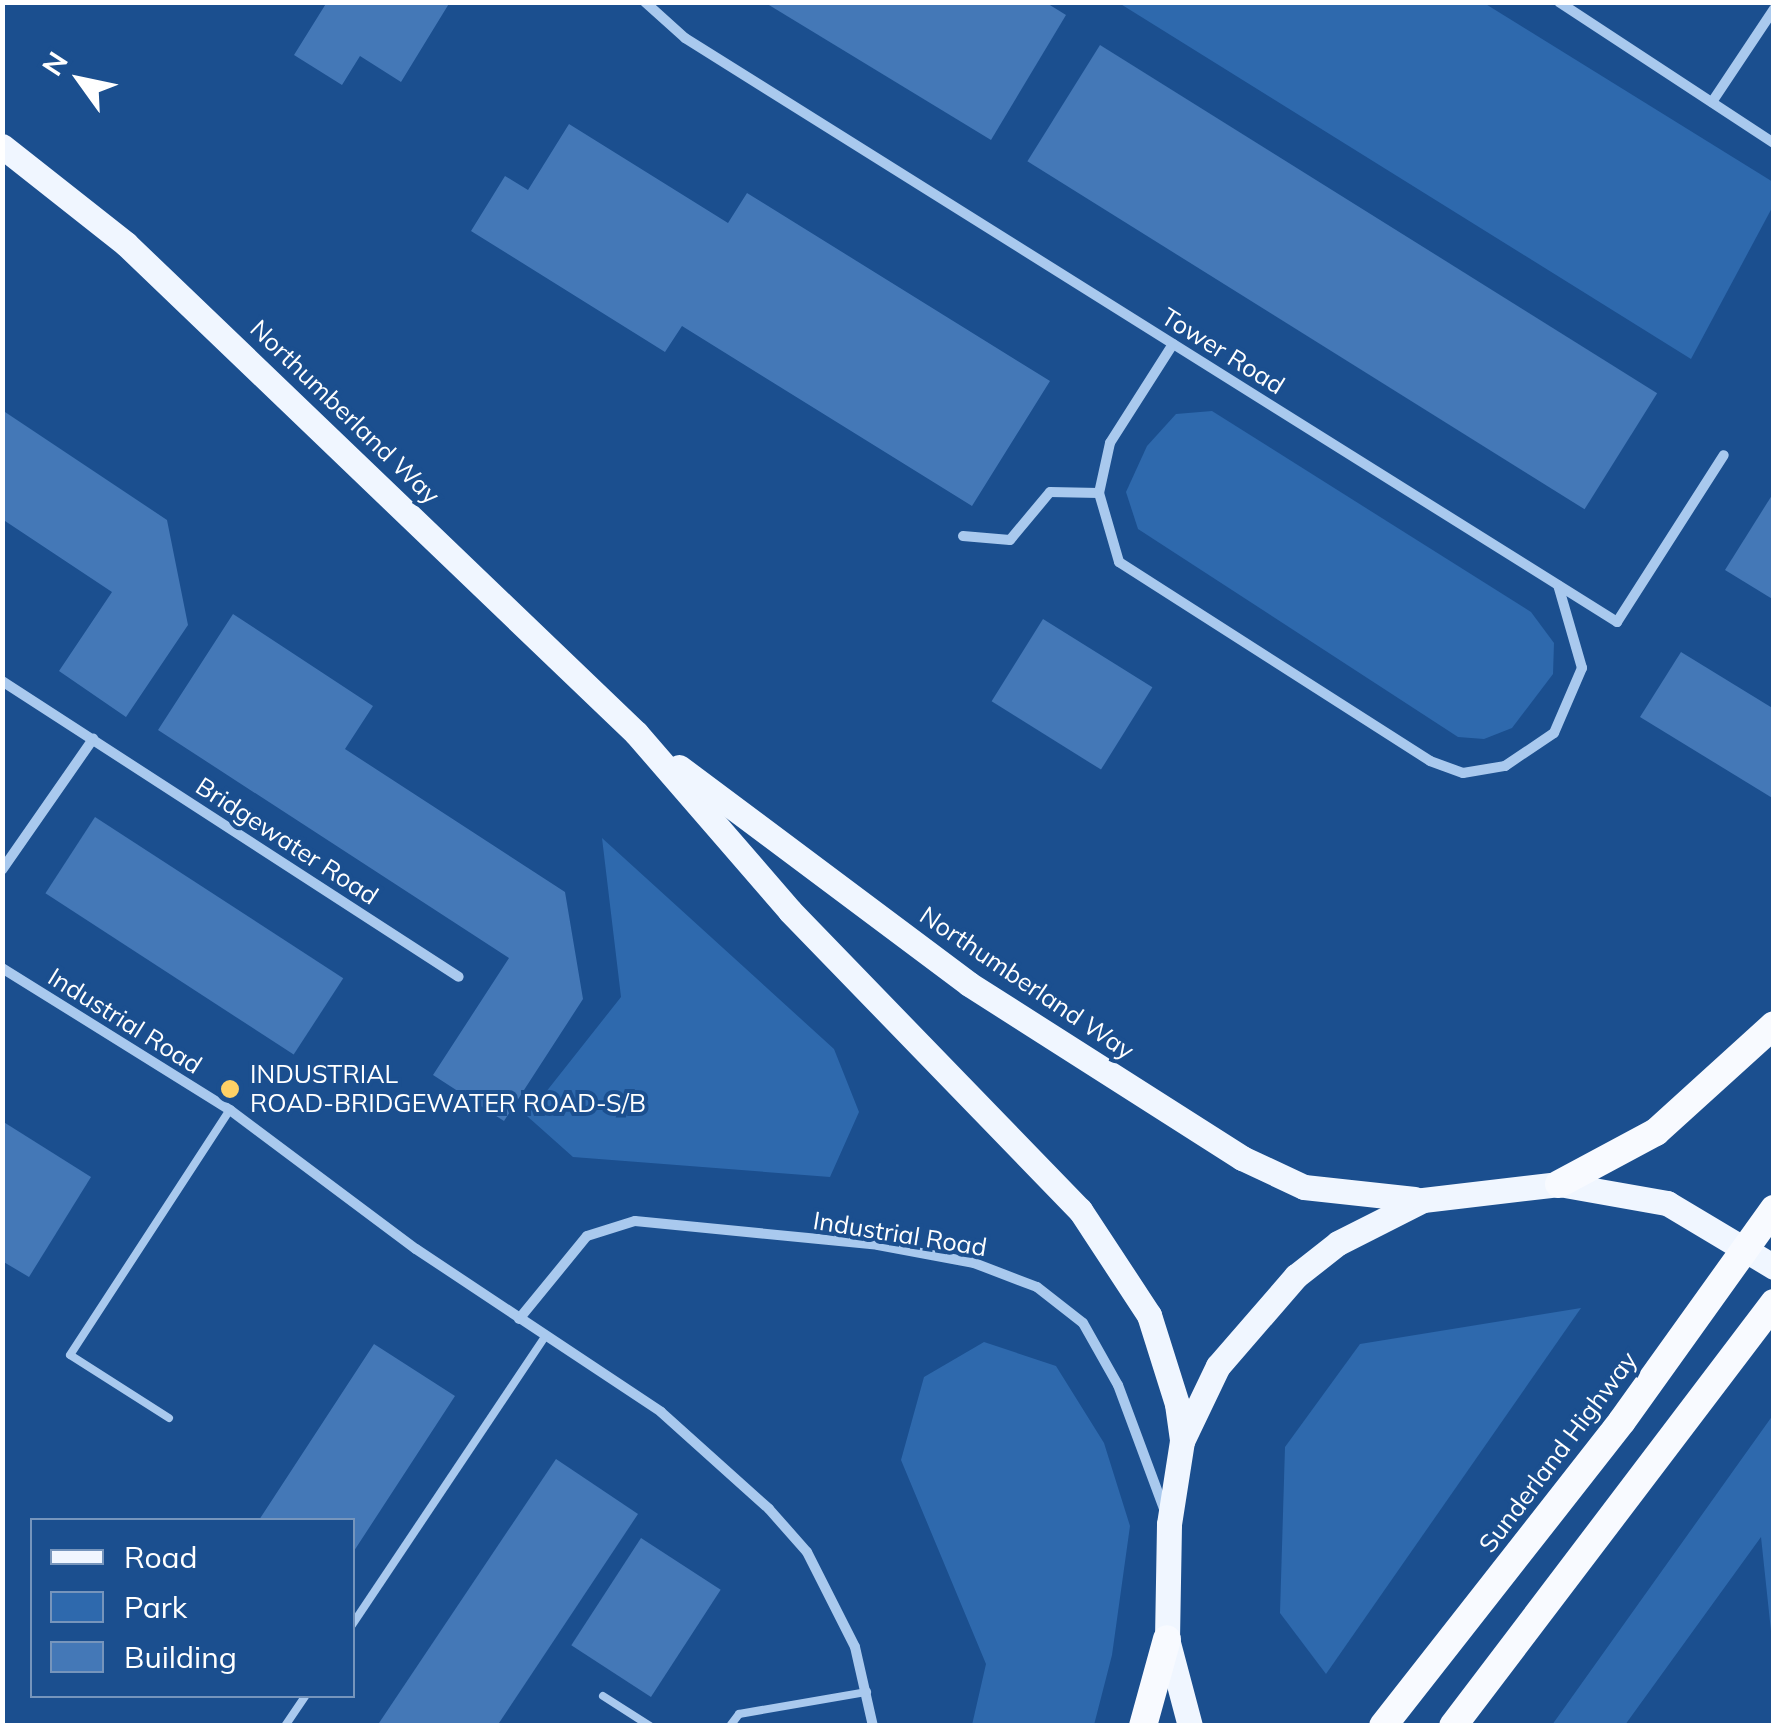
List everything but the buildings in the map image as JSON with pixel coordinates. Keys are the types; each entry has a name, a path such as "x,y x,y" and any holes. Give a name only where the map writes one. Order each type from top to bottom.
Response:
{"highway":[{"path":"1559,1184 1656,1132 1774,1024"},
{"name":"Sunderland Highway","path":"1383,1726 1774,1209"},
{"path":"1453,1726 1769,1309"},
{"path":"1143,1726 1167,1639"}],"main road":[{"name":"Northumberland Way","path":"2,146 126,244 636,733 790,911 1106,1241 1149,1316 1178,1404 1182,1441"},
{"name":"Northumberland Way","path":"636,733 969,984 1242,1158 1304,1187 1422,1200"},
{"path":"1190,1726 1167,1639 1169,1524 1182,1441 1218,1366 1296,1276 1338,1243 1422,1200 1559,1184 1667,1204 1774,1267"}],"street":[{"name":"Tower Road","path":"646,2 685,38 1617,622 1724,455"},
{"path":"1560,2 1774,144"},
{"path":"1712,102 1774,9"},
{"path":"1173,344 1110,444 1098,493 1119,562 1430,761 1463,774 1531,754 1554,733 1572,702 1582,668 1580,643 1557,584"},
{"path":"964,536 1010,540 1050,492 1098,493"},
{"name":"Bridgewater Road","path":"2,682 459,976"},
{"path":"2,870 93,739"},
{"name":"Industrial Road","path":"2,968 230,1110 544,1338 661,1412 770,1509 835,1600 868,1692 873,1726"},
{"name":"Industrial Road","path":"519,1319 587,1236 635,1221 878,1245 1010,1274 1062,1302 1101,1350 1169,1524"}],"lane":[{"path":"168,1418 70,1355 230,1110"},
{"path":"355,1621 544,1338"},
{"path":"730,1726 739,1714 868,1692"},
{"path":"603,1696 650,1726"},
{"path":"286,1726 305,1698"}],"green space":[{"path":"1119,3 1484,3 1773,182 1773,206 1691,359"},
{"path":"1212,411 1531,612 1554,643 1553,674 1512,728 1484,739 1458,737 1138,529 1126,492 1147,446 1176,414"},
{"path":"602,838 834,1049 859,1112 830,1177 573,1157 527,1116 621,997"},
{"path":"1581,1308 1326,1674 1280,1613 1285,1447 1360,1344"},
{"path":"984,1342 1056,1366 1104,1443 1130,1526 1112,1655 1094,1725 972,1725 986,1664 901,1460 924,1377"},
{"path":"1773,1415 1773,1650 1761,1537 1625,1725 1552,1725"}],"place":[{"name":"INDUSTRIAL ROAD-BRIDGEWATER ROAD-S/B","path":"230,1089"}]}
